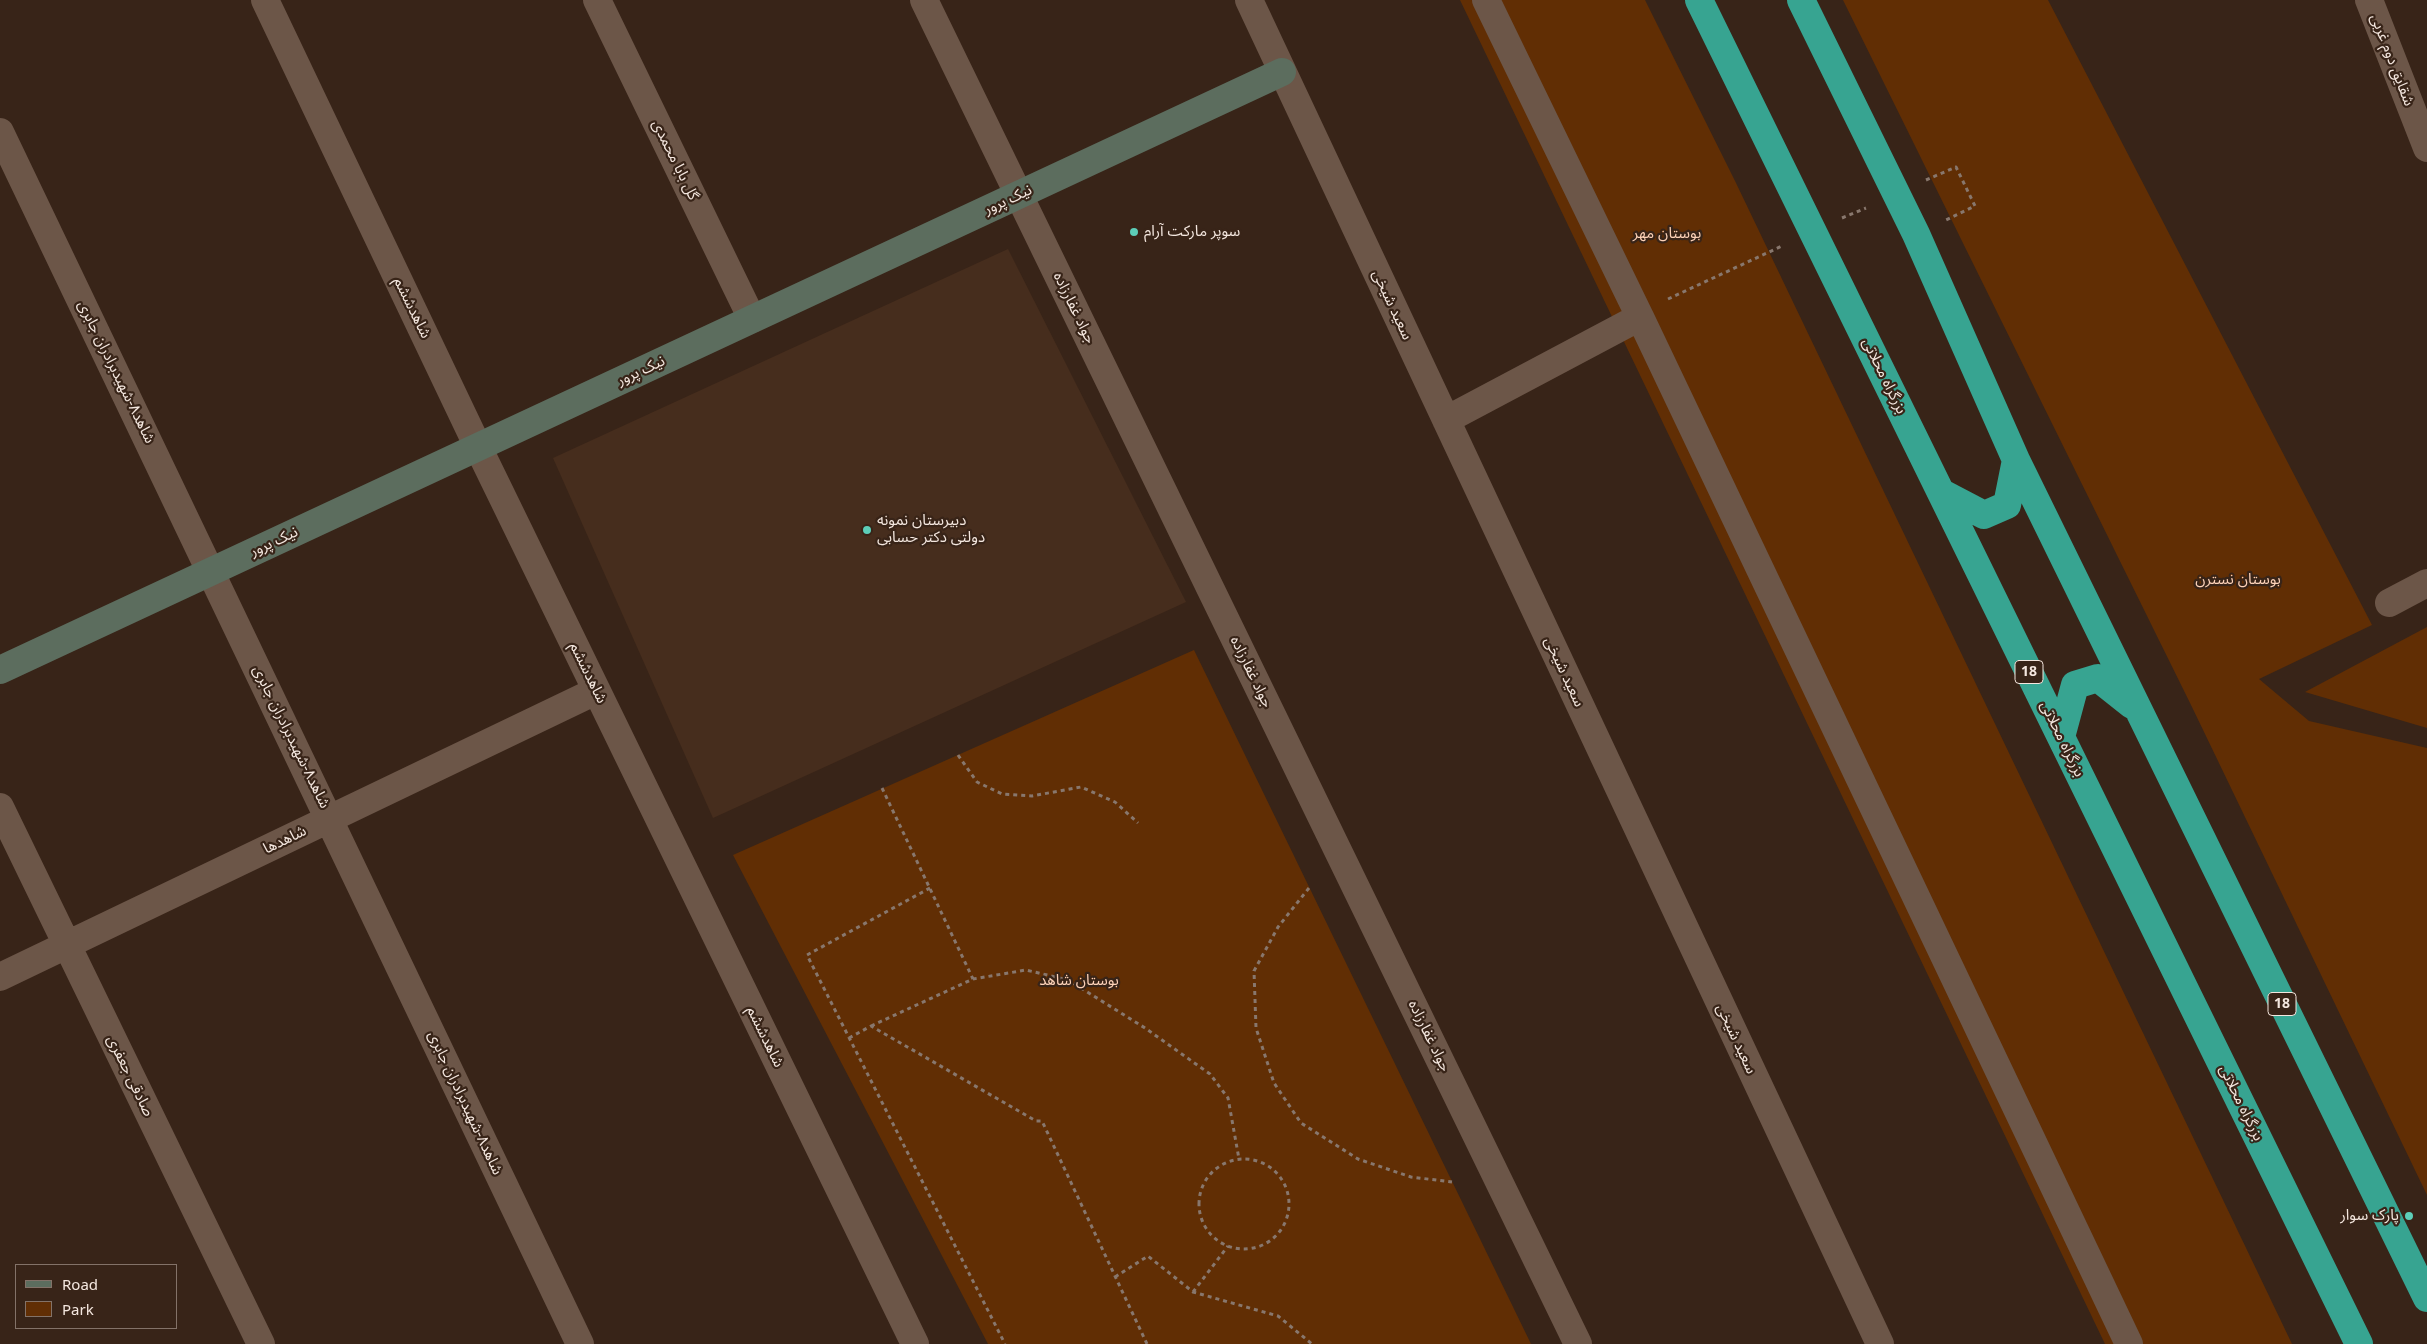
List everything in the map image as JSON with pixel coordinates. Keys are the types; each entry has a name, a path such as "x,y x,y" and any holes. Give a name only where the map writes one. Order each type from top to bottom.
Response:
{"highway":[{"name":"بزرگراه محلاتی","path":"1700,0 2359,1344"},
{"name":"18","path":"1801,0 1916,234 2016,460 2427,1298"},
{"path":"1942,493 1984,516 2007,505 2016,460"},
{"path":"2061,737 2075,685 2098,678 2138,710"}],"street":[{"name":"شاهدششم","path":"265,0 478,447 915,1344"},
{"name":"گل بابا محمدی","path":"597,0 752,319"},
{"name":"جواد غفارزاده","path":"924,0 1578,1344"},
{"name":"سعید شیخی","path":"1248,0 1880,1344"},
{"path":"1486,0 1640,317 2129,1344"},
{"name":"شقایق دوم غربی","path":"2369,0 2427,148"},
{"name":"نیک پرور","path":"0,670 1282,72"},
{"name":"شاهد۸-شهیدبرادران جابری","path":"0,132 330,818 580,1344"},
{"path":"1446,420 1640,317"},
{"path":"2389,603 2427,583"},
{"name":"شاهدها","path":"0,977 596,690"},
{"name":"صادقی جعفری","path":"0,806 261,1344"}],"path":[{"path":"1956,167 1975,206"},
{"path":"1673,296 1715,276"},
{"path":"958,755 977,782 1002,794 1032,796 1082,787 1115,802 1138,823"},
{"path":"882,788 973,979"},
{"path":"930,888 808,955 1006,1344"},
{"path":"1309,888 1278,927 1254,971 1256,1028 1274,1083 1301,1123 1358,1159 1411,1177 1452,1182"},
{"path":"849,1038 870,1026 973,979 1026,970 1068,980 1145,1028 1210,1074 1228,1098 1239,1159"},
{"path":"870,1026 1036,1121 1042,1120 1147,1344"},
{"path":"1239,1159 1254,1160 1268,1166 1279,1176 1286,1188 1289,1202 1287,1217 1281,1231 1270,1241 1257,1247 1242,1249 1228,1246 1215,1239 1206,1228 1200,1213 1199,1198 1203,1184 1212,1171 1225,1163 1239,1159"},
{"path":"1193,1292 1228,1246"},
{"path":"1115,1277 1148,1256 1193,1292 1278,1316 1312,1344"}],"shaded area":[{"name":"دبیرستان نمونه دولتی دکتر حسابی","path":"1008,249 1186,602 713,818 553,458"}],"green space":[{"name":"بوستان مهر","path":"1460,0 1645,0 1736,183 2292,1344 2105,1344"},
{"name":"بوستان نسترن","path":"1843,0 2048,0 2372,625 2259,679 2309,721 2427,748 2427,1195 2192,707"},
{"path":"2427,627 2427,728 2305,692"},
{"name":"بوستان شاهد","path":"1194,650 1531,1344 988,1344 733,855"}],"place":[{"name":"سوپر مارکت آرام","path":"1134,232"},
{"name":"دبیرستان نمونه دولتی دکتر حسابی","path":"867,530"},
{"name":"پارک سوار","path":"2409,1216"}]}
